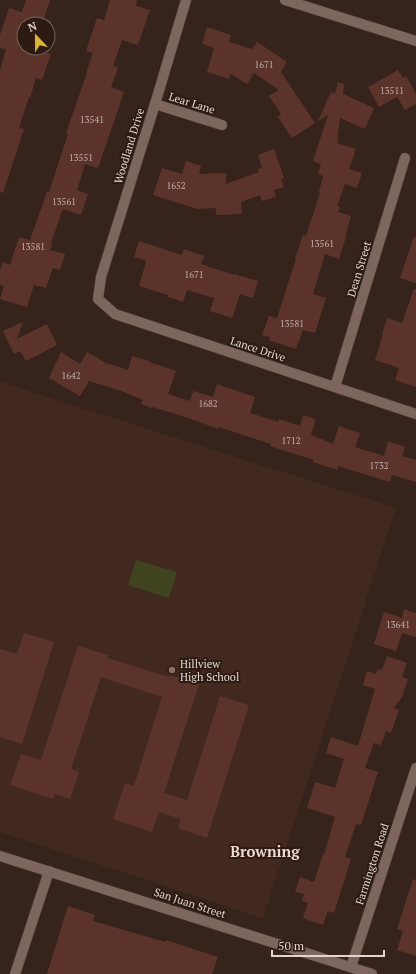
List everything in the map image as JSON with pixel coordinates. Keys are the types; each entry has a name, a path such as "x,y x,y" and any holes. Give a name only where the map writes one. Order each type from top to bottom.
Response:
{"street":[{"name":"Woodland Drive","path":"98,299 101,277 186,0"},
{"path":"285,0 416,41"},
{"name":"Lear Lane","path":"155,104 222,125"},
{"name":"Dean Street","path":"335,387 405,158"},
{"name":"Lance Drive","path":"98,299 115,314 416,414"},
{"name":"Farmington Road","path":"351,967 416,768"},
{"name":"San Juan Street","path":"0,856 372,974"},
{"path":"15,974 49,871"}],"shaded area":[{"name":"Hillview High School","path":"0,382 396,508 263,918 0,832"}],"green space":[{"path":"136,560 177,572 169,598 128,585"}],"building":[{"path":"26,0 50,0 45,16 16,16 16,56 50,56 42,80 36,78 30,98 29,97 19,128 24,129 3,193 0,192 0,70 6,49 0,48 0,35 9,8 22,12"},
{"path":"110,0 137,0 136,6 150,10 138,45 122,40 113,66 118,68 111,87 124,92 98,168 85,164 77,190 88,194 81,215 63,209 50,250 65,254 60,270 53,268 46,288 34,285 27,307 0,299 4,286 0,285 0,271 3,262 10,265 19,237 30,240 47,192 49,192 68,134 66,133 87,73 93,53 86,51 97,18 104,20"},
{"path":"207,27 231,35 229,42 252,49 257,42 287,62 281,72 315,123 292,138 278,117 281,114 269,96 279,90 254,73 247,84 231,74 229,79 207,72 214,48 202,44"},
{"path":"398,70 403,78 406,76 416,94 416,104 405,110 397,97 379,107 368,87"},
{"path":"338,82 344,84 343,94 374,108 365,129 340,118 337,143 356,149 349,169 362,173 357,188 345,184 337,206 340,207 338,212 351,216 339,259 325,254 313,294 326,298 315,333 303,330 296,349 269,340 270,337 262,335 269,316 277,318 296,259 295,258 303,235 306,236 320,193 323,176 318,174 321,164 313,161 328,115 318,121 331,92 335,94"},
{"path":"274,149 284,178 281,179 284,187 274,190 276,197 262,201 260,195 241,202 242,214 216,215 216,208 197,209 153,195 162,168 182,174 186,161 201,166 199,174 226,173 226,184 259,172 258,169 262,168 258,155"},
{"path":"414,236 416,237 416,283 400,278"},
{"path":"139,241 182,255 184,249 204,256 201,264 258,281 253,298 240,294 232,318 210,311 214,298 187,290 183,302 168,297 168,295 139,286 146,262 145,260 134,257"},
{"path":"414,289 416,289 416,387 395,380 399,368 375,360 387,318 402,323"},
{"path":"23,322 17,339 47,324 57,345 26,361 20,351 14,354 3,331"},
{"path":"61,352 80,364 87,352 106,363 128,370 132,356 176,371 168,394 190,401 193,391 213,397 217,384 255,397 250,413 278,422 279,419 300,426 303,415 316,419 311,435 333,444 339,426 360,433 355,447 384,456 388,441 405,447 402,456 416,460 416,482 392,475 390,482 338,466 337,470 313,462 314,460 270,446 271,444 219,427 219,429 153,407 152,408 141,404 143,400 89,381 80,396 49,378"},
{"path":"404,609 416,613 416,637 402,633 396,651 374,644 384,612 402,618"},
{"path":"24,633 54,642 22,744 0,737 0,649 17,654"},
{"path":"78,646 108,655 107,658 169,677 169,675 199,684 164,793 187,800 220,696 249,705 207,838 178,828 181,819 159,812 152,832 113,819 125,783 134,786 162,697 101,677 71,769 79,772 70,799 55,794 53,799 10,785 21,754 41,760"},
{"path":"387,656 407,663 402,677 408,679 402,697 394,708 399,710 391,733 386,731 381,745 374,743 365,768 378,772 361,825 356,824 345,857 351,859 334,913 328,911 323,925 303,918 308,903 302,901 304,894 295,892 300,877 314,882 323,854 324,855 335,817 307,808 315,782 335,788 344,759 326,753 331,737 358,746 375,689 363,685 367,671 376,674 378,669 382,670"},
{"path":"413,879 416,880 416,956 397,950 403,931 397,929"},
{"path":"68,906 95,915 93,921 165,942 166,940 218,957 212,974 47,974"}],"place":[{"name":"Hillview High School","path":"172,670"}],"district":[{"name":"Browning","path":"265,851"}]}
